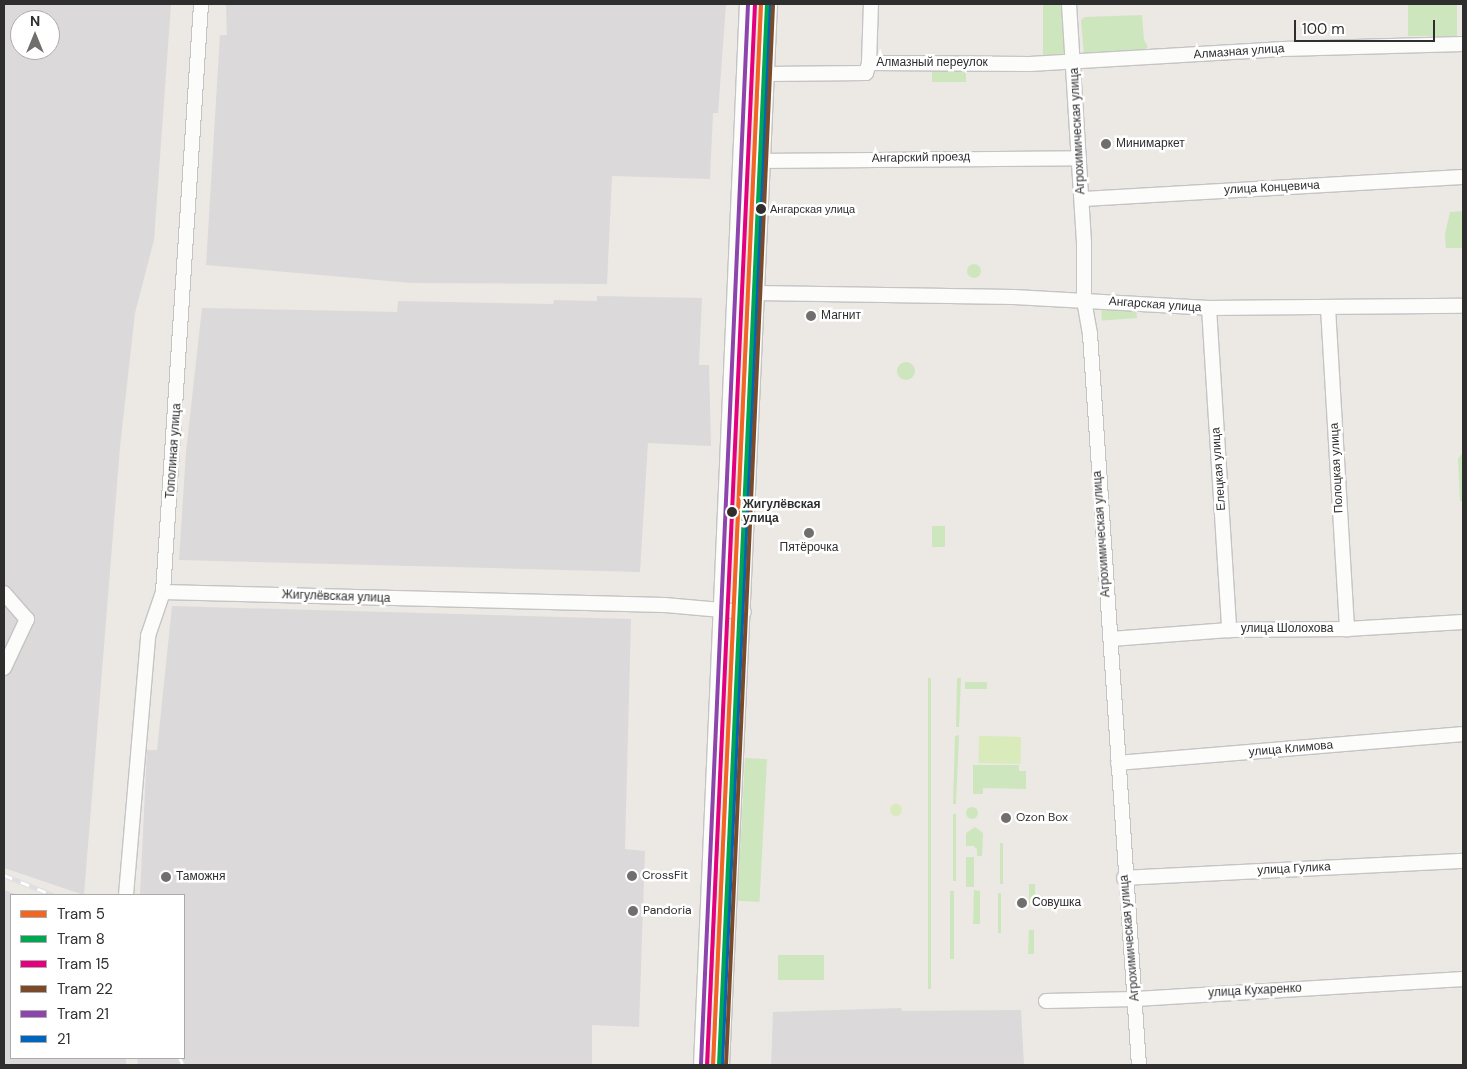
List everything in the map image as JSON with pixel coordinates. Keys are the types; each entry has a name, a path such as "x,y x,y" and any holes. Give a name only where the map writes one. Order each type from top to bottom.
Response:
{"street":[{"name":"Тополиная улица","path":"126,894 148,636 163,592 201,4"},
{"path":"701,1065 747,4"},
{"path":"722,1065 770,4"},
{"path":"869,63 871,4"},
{"name":"Агрохимическая улица","path":"1069,4 1075,62 1082,200 1084,300 1090,334 1111,639 1124,878 1136,998 1139,1065"},
{"name":"Алмазная улица","path":"1075,62 1283,49 1463,44"},
{"name":"Алмазный переулок","path":"767,74 866,73 869,63 1075,62"},
{"name":"Ангарский проезд","path":"763,161 1079,158"},
{"name":"улица Концевича","path":"1082,200 1463,177"},
{"name":"Ангарская улица","path":"756,293 1084,300 1209,308 1463,306"},
{"name":"Елецкая улица","path":"1209,308 1229,630"},
{"name":"Полоцкая улица","path":"1328,308 1347,629"},
{"path":"4,592 27,619 4,668"},
{"name":"Жигулёвская улица","path":"163,592 664,606 744,606"},
{"name":"улица Шолохова","path":"1111,639 1229,630 1347,629 1463,622"},
{"path":"718,654 729,650 741,655"},
{"name":"улица Климова","path":"1118,763 1463,734"},
{"name":"улица Гулика","path":"1124,878 1463,861"},
{"name":"улица Кухаренко","path":"1046,1001 1136,998 1463,979"},
{"path":"704,990 726,991"}],"shaded area":[{"path":"4,4 171,4 154,240 135,313 120,447 84,894 4,868"},
{"path":"226,4 726,4 718,113 713,113 710,179 612,176 607,284 412,283 206,265 220,35 227,35"},
{"path":"597,296 702,298 699,365 709,365 711,446 648,443 640,572 179,560 186,452 202,308 397,312 398,301 553,304 554,300 597,301"},
{"path":"172,606 631,619 625,849 645,851 639,1027 592,1025 592,1065 138,1065 137,1059 185,1059 185,894 140,894 147,750 157,750"},
{"path":"4,890 16,894 10,894 10,1059 126,1059 126,1065 4,1065"},
{"path":"901,1008 902,1011 1021,1010 1024,1065 771,1065 773,1012"}],"green space":[{"path":"1043,4 1065,4 1065,59 1043,59"},
{"path":"1408,4 1457,4 1457,36 1408,36"},
{"path":"1142,15 1144,40 1148,47 1141,52 1084,55 1081,20 1085,17"},
{"path":"932,70 966,70 966,82 932,82"},
{"path":"1463,211 1463,253 1462,248 1446,248 1445,234 1450,212"},
{"path":"971,264 977,264 981,271 977,278 971,278 967,274 967,268"},
{"path":"1136,305 1137,318 1102,320 1101,307"},
{"path":"906,362 912,365 915,371 912,377 906,380 900,377 897,371 900,365"},
{"path":"1463,452 1463,501 1460,501 1458,459"},
{"path":"932,526 945,526 945,547 932,547"},
{"path":"928,678 931,678 931,989 928,989"},
{"path":"957,678 961,678 959,727 956,727"},
{"path":"965,682 987,682 987,689 965,689"},
{"path":"959,735 956,804 953,804 955,736"},
{"path":"979,736 1021,737 1021,764 979,763"},
{"path":"745,758 767,759 759,902 738,901"},
{"path":"973,765 1019,765 1019,771 1026,771 1026,789 983,788 983,794 973,794"},
{"path":"896,804 902,810 896,816 890,810"},
{"path":"970,807 974,807 978,813 974,819 970,819 966,815 966,811"},
{"path":"953,814 956,814 956,881 953,881"},
{"path":"975,827 983,833 982,856 977,856 977,849 973,846 966,846 966,833"},
{"path":"1000,843 1003,843 1003,884 1000,884"},
{"path":"966,857 974,857 974,887 966,887"},
{"path":"1029,884 1035,884 1035,903 1029,903"},
{"path":"974,890 980,891 980,924 973,924"},
{"path":"950,891 954,891 954,959 950,959"},
{"path":"998,893 1001,893 1001,933 998,933"},
{"path":"1029,930 1034,930 1034,954 1028,954"},
{"path":"778,955 824,955 824,980 778,980"}],"railway":[{"path":"4,875 51,894"},
{"path":"180,1059 183,1065"}],"tram line":[{"name":"21","path":"701,1064 748,4"},
{"name":"15","path":"707,1065 755,4"},
{"name":"5","path":"713,1065 761,4"},
{"name":"8","path":"719,1065 767,4"},
{"name":"22","path":"726,1065 773,5"}],"transit line":[{"name":"21","path":"722,1065 770,4"}],"place":[{"name":"Минимаркет","path":"1106,144"},
{"name":"Ангарская улица","path":"761,209"},
{"name":"Магнит","path":"811,316"},
{"name":"Жигулёвская улица","path":"732,512"},
{"name":"Пятёрочка","path":"809,533"},
{"name":"Ozon Box","path":"1006,818"},
{"name":"CrossFit","path":"632,876"},
{"name":"Таможня","path":"166,877"},
{"name":"Совушка","path":"1022,903"},
{"name":"Pandoria","path":"633,911"}]}
